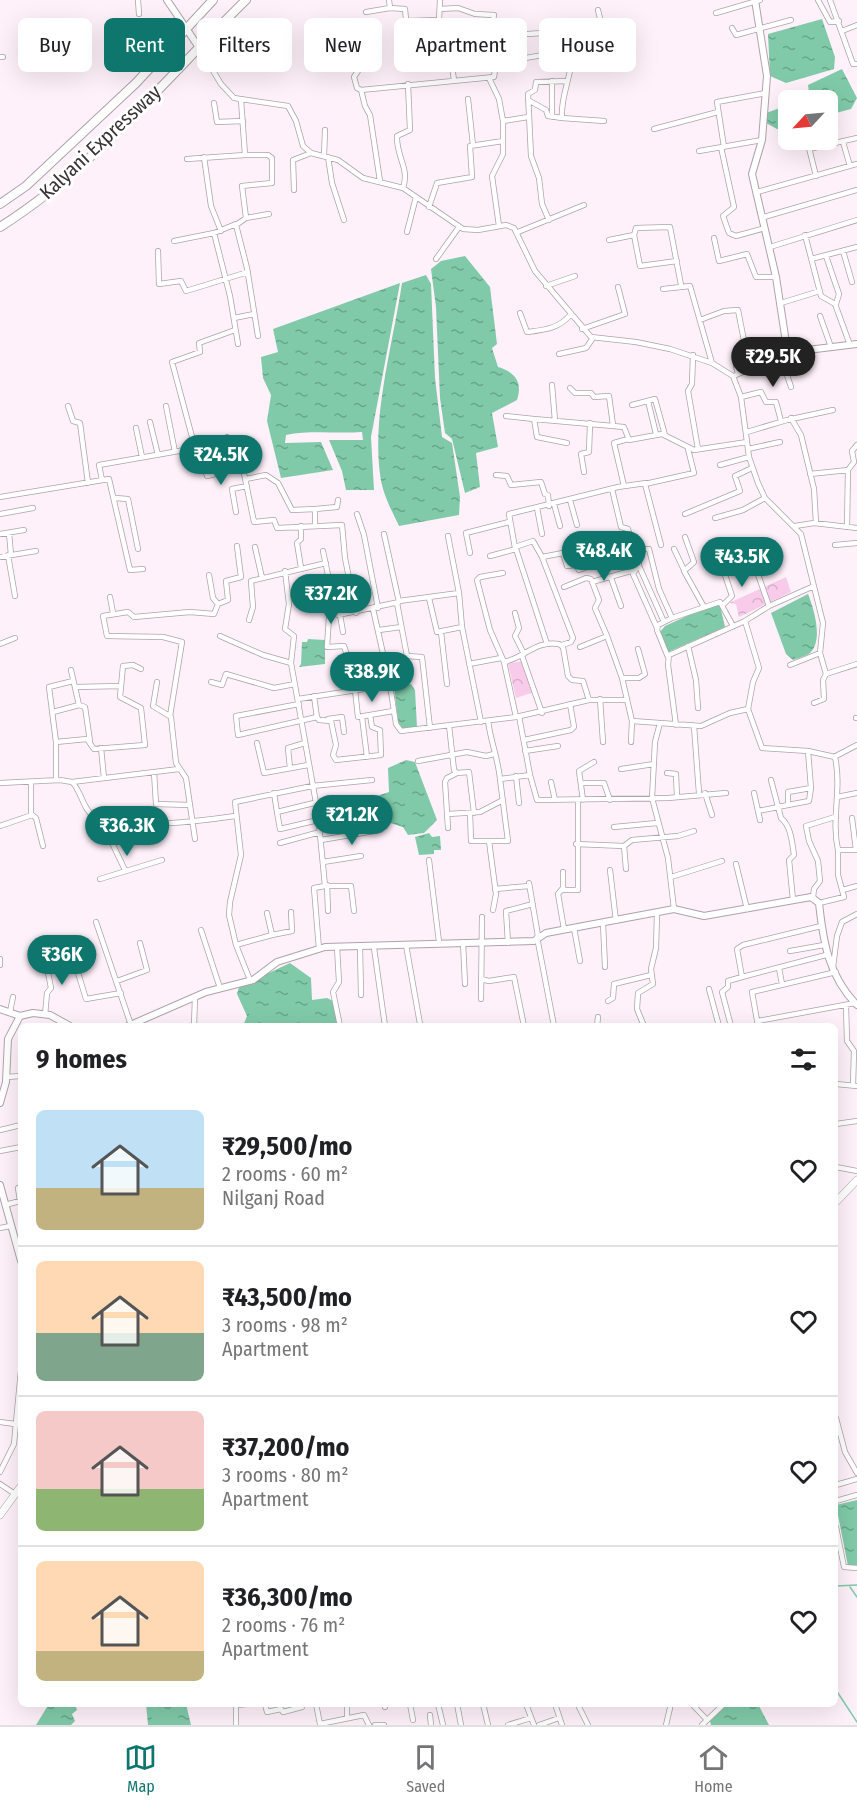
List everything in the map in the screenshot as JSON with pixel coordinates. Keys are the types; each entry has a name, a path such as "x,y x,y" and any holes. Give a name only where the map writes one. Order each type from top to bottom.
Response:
{"highway":[{"name":"Kalyani Expressway","path":"0,204 17,193 136,83 213,0"},
{"name":"Kalyani Expressway","path":"229,18 246,0"},
{"name":"Kalyani Expressway","path":"0,227 32,205 85,160 197,51"}],"main road":[{"path":"838,1200 857,1180"},
{"path":"0,1515 18,1490"}],"street":[{"path":"138,0 139,14"},
{"path":"167,0 197,44"},
{"path":"389,0 390,8"},
{"path":"439,18 440,0"},
{"path":"818,0 830,22 839,21"},
{"path":"830,0 853,64 857,64"},
{"path":"716,14 757,1 767,76 762,140 752,170 764,216 788,351"},
{"path":"366,12 404,8 406,18"},
{"path":"440,9 458,8 475,14 494,15 493,18"},
{"path":"598,10 600,18"},
{"path":"732,28 736,35 791,20"},
{"path":"842,31 857,25"},
{"path":"528,34 539,33"},
{"path":"361,90 489,78 495,75 495,63 539,56"},
{"path":"214,72 231,96 241,100 288,106 294,115 303,146 311,153 340,161 360,177 403,188 459,227 472,230 510,226 518,232 533,268 546,286 582,329 593,338 643,343 693,355 735,375 781,357 788,351 853,344 836,304 824,298 820,291 805,235"},
{"path":"357,72 354,77 357,88 361,90 364,106 370,115 380,181"},
{"path":"453,72 454,80"},
{"path":"562,118 570,72"},
{"path":"489,78 499,99 502,121 503,154 492,176 499,226"},
{"path":"552,81 552,117"},
{"path":"549,220 542,204 539,178 531,156 528,93 535,90 535,82 567,81"},
{"path":"403,188 407,175 397,150 397,136 410,130 408,84"},
{"path":"765,228 736,236 729,233 723,216 734,207 722,147 717,102 766,93"},
{"path":"429,207 437,183 471,177 469,147 472,145 468,99"},
{"path":"241,100 246,155"},
{"path":"528,100 546,111 548,117 604,121"},
{"path":"214,103 217,122 243,121"},
{"path":"654,129 718,112"},
{"path":"502,121 528,117"},
{"path":"325,130 326,156 344,220"},
{"path":"838,143 857,138"},
{"path":"699,151 762,140"},
{"path":"472,145 503,141"},
{"path":"843,142 850,166"},
{"path":"809,150 816,176"},
{"path":"294,190 293,160 311,153"},
{"path":"187,159 270,155 272,183 242,186 246,218"},
{"path":"204,157 211,206 221,231"},
{"path":"757,192 857,164"},
{"path":"764,216 857,190"},
{"path":"407,232 416,197"},
{"path":"518,232 584,205"},
{"path":"174,241 214,233 246,218 269,214"},
{"path":"770,247 857,220"},
{"path":"236,224 248,272 258,336"},
{"path":"436,259 459,227"},
{"path":"677,261 640,266 634,235 636,228 670,227 677,261 681,285"},
{"path":"214,233 238,344"},
{"path":"609,240 634,235"},
{"path":"714,238 719,261 747,254 755,276 776,277"},
{"path":"811,259 857,247"},
{"path":"158,251 160,285 181,281 186,291 248,272"},
{"path":"843,251 852,282"},
{"path":"826,256 839,294 836,304"},
{"path":"546,286 574,276"},
{"path":"663,289 681,285 690,286 712,363"},
{"path":"582,329 625,314 618,287"},
{"path":"781,303 820,291"},
{"path":"700,320 724,311 738,310 747,358 736,366 735,375 747,432 749,457 765,498 801,534 823,623 820,653 826,674 823,680 824,699 814,703"},
{"path":"520,313 526,332 550,329 563,323 571,314"},
{"path":"234,318 254,314"},
{"path":"820,316 831,347"},
{"path":"195,448 172,362 200,352 199,343 235,330"},
{"path":"559,354 586,348 593,338"},
{"path":"693,355 692,384 688,391 698,450"},
{"path":"781,357 791,387"},
{"path":"552,385 555,420"},
{"path":"570,388 575,393 610,397 613,425"},
{"path":"741,398 761,392 767,402 776,402 781,421"},
{"path":"632,405 656,400 665,435"},
{"path":"648,401 657,434"},
{"path":"68,406 73,421 80,423 88,483"},
{"path":"166,406 175,452"},
{"path":"747,432 791,418 833,410"},
{"path":"506,416 625,427 628,440"},
{"path":"534,418 537,437 567,443"},
{"path":"791,418 801,435 814,489 816,523"},
{"path":"150,422 158,455"},
{"path":"584,472 581,454 589,451 590,423"},
{"path":"136,428 142,457"},
{"path":"624,486 614,443 657,434 665,435 688,449 698,450 747,442"},
{"path":"227,437 244,467 254,522 274,520 277,528 342,525 345,558 356,613"},
{"path":"748,449 780,442"},
{"path":"847,527 848,470 854,462 852,451 857,445"},
{"path":"102,480 99,465 195,448 199,449 207,476 244,467"},
{"path":"547,644 515,548 509,514 624,486 694,473 688,449"},
{"path":"720,465 749,457"},
{"path":"685,514 740,491 735,476 752,468"},
{"path":"810,474 848,470"},
{"path":"246,479 266,475 278,483 292,510 337,507 338,500"},
{"path":"496,475 507,476 511,485 541,482 560,526"},
{"path":"0,497 110,480 130,570 143,569"},
{"path":"646,483 649,506 661,545"},
{"path":"236,512 232,489 247,486"},
{"path":"612,489 621,527 628,528 639,566 664,622"},
{"path":"115,498 127,499 138,549"},
{"path":"715,518 743,510 765,498"},
{"path":"570,500 577,525"},
{"path":"0,514 33,508"},
{"path":"537,508 542,534"},
{"path":"315,509 315,526"},
{"path":"357,514 364,535 393,711 399,730 481,723 542,713 589,700 627,700"},
{"path":"470,554 466,533 509,522"},
{"path":"795,526 816,523 857,528"},
{"path":"301,526 301,539 297,543 301,568"},
{"path":"0,534 24,530"},
{"path":"9,533 15,596"},
{"path":"384,534 407,656 422,657 430,728"},
{"path":"448,536 459,593 462,627 481,723"},
{"path":"684,570 694,562 685,537"},
{"path":"469,664 523,655 529,649 547,644 562,645 571,642 573,638 542,557 533,542 490,556"},
{"path":"835,545 857,543"},
{"path":"218,604 228,601 226,581 241,578 237,546"},
{"path":"255,547 261,578"},
{"path":"635,549 646,547 649,549 659,589 672,618"},
{"path":"674,549 704,607"},
{"path":"0,557 36,551"},
{"path":"323,551 336,614 356,613 398,602 459,593"},
{"path":"542,557 562,552 567,566 576,565 579,570 608,560"},
{"path":"754,562 769,606"},
{"path":"249,620 253,607 251,582 285,571 326,563"},
{"path":"721,563 732,596 724,604"},
{"path":"592,582 611,578 639,566"},
{"path":"634,570 633,574 668,657 676,725"},
{"path":"285,571 289,604 285,629 294,636 291,663 318,817 328,911"},
{"path":"503,573 480,577 477,580 490,630 502,660 518,717 537,800 610,800 726,793"},
{"path":"209,575 213,598 218,604"},
{"path":"306,582 328,577"},
{"path":"564,587 586,578 592,582 599,600 595,608 622,678 632,721 631,742"},
{"path":"611,578 621,606"},
{"path":"668,657 670,653 745,621 769,606 814,586"},
{"path":"110,597 113,613"},
{"path":"429,598 435,629 438,633 462,627"},
{"path":"302,605 333,599"},
{"path":"657,628 672,618 718,602 724,604 733,626"},
{"path":"195,839 186,778 178,769 170,716 182,642 163,637 106,636 103,616 129,612 133,617 190,612 214,614 218,604"},
{"path":"515,613 519,626 515,636 542,713"},
{"path":"340,615 343,632"},
{"path":"328,617 327,646 344,646 350,664 358,715 362,717 366,734 366,757"},
{"path":"745,621 759,668 753,682 748,709 762,748 834,757 857,745"},
{"path":"379,630 401,627"},
{"path":"441,632 447,684"},
{"path":"220,636 263,656 291,663"},
{"path":"580,647 607,636"},
{"path":"0,644 15,638"},
{"path":"562,645 568,676 572,680 583,681 589,700"},
{"path":"688,646 696,680 698,708"},
{"path":"622,678 639,678 645,674 638,649"},
{"path":"790,665 820,653"},
{"path":"350,664 375,658 379,668 387,666"},
{"path":"826,674 857,664"},
{"path":"52,712 79,705 86,707 93,748 145,744 141,708 121,699 120,686 123,665 134,665 141,669"},
{"path":"71,670 79,705"},
{"path":"211,682 222,685 226,674 274,688 295,684"},
{"path":"56,780 56,742 49,686 74,681"},
{"path":"157,682 153,706 170,716"},
{"path":"345,732 342,717 319,720 317,718 240,735 236,716 314,696 390,685"},
{"path":"75,687 120,686"},
{"path":"314,696 317,718"},
{"path":"600,699 603,742"},
{"path":"524,740 572,730 574,727 570,704"},
{"path":"632,721 701,726 730,713 748,709"},
{"path":"362,717 393,711"},
{"path":"328,719 336,745 335,758 366,757 383,754 380,730 372,728 370,715"},
{"path":"448,828 445,780 457,773 469,772 472,813 470,840 509,840 497,757 494,754 489,721"},
{"path":"660,723 655,742 652,798 671,877 674,909"},
{"path":"449,725 457,773"},
{"path":"694,726 702,793 712,815"},
{"path":"56,742 90,741"},
{"path":"257,743 262,772 308,765"},
{"path":"290,768 288,748 305,743"},
{"path":"525,751 558,746"},
{"path":"101,748 104,778"},
{"path":"418,761 472,752 486,756 494,754"},
{"path":"758,811 809,801 811,788 808,752"},
{"path":"134,1023 195,997 261,976 277,962 319,949 374,948 439,942 508,943 534,940 564,929 657,914 674,909 704,916 793,900 844,897 838,875 838,850 834,832 838,771 834,757"},
{"path":"562,890 578,890 580,861 576,844 581,800 580,770 594,762"},
{"path":"621,769 654,764"},
{"path":"0,783 56,780 72,782 178,769"},
{"path":"154,772 156,804 190,805"},
{"path":"667,773 676,774 677,797"},
{"path":"500,779 530,775"},
{"path":"516,776 519,803"},
{"path":"250,980 236,945 229,915 241,855 234,806 236,799 312,786 372,780"},
{"path":"771,780 781,818 786,821 792,839 794,855 789,860 793,900"},
{"path":"31,782 32,815 36,818 43,846"},
{"path":"72,782 87,810 102,822 126,870"},
{"path":"551,782 555,800"},
{"path":"581,783 604,783 610,800"},
{"path":"788,805 788,792 811,788"},
{"path":"274,793 280,829 318,817 364,807"},
{"path":"754,793 760,820"},
{"path":"837,797 857,793"},
{"path":"448,814 472,813 503,800"},
{"path":"277,812 314,803"},
{"path":"0,826 32,815"},
{"path":"102,822 129,824 192,822 235,816"},
{"path":"835,818 806,826 811,847 818,861 820,881 814,889 826,955 856,1004 758,1023 752,992 835,970"},
{"path":"838,850 857,850 852,818"},
{"path":"614,828 657,823"},
{"path":"321,840 380,830"},
{"path":"576,844 624,846 632,840 662,838 694,831"},
{"path":"280,843 320,832"},
{"path":"489,841 495,889 493,910"},
{"path":"624,846 626,868"},
{"path":"323,862 361,856"},
{"path":"100,879 162,860"},
{"path":"429,860 439,942"},
{"path":"671,877 722,861"},
{"path":"736,864 747,909"},
{"path":"610,870 616,921"},
{"path":"563,872 562,890 558,894 564,929"},
{"path":"495,889 529,884 553,1023"},
{"path":"319,949 314,888 326,885 351,886 354,910"},
{"path":"843,890 857,886"},
{"path":"508,943 506,911 532,904"},
{"path":"236,945 292,931 291,912"},
{"path":"267,913 272,935"},
{"path":"643,1023 636,1000 638,993 652,987 651,975 656,948 657,914"},
{"path":"835,970 837,936 843,922 857,914"},
{"path":"481,999 482,917"},
{"path":"96,922 121,993 128,1023"},
{"path":"603,923 605,967"},
{"path":"742,977 737,949 743,945 821,926"},
{"path":"574,928 580,961"},
{"path":"201,930 220,988"},
{"path":"463,942 465,984"},
{"path":"117,981 147,970 140,943"},
{"path":"406,945 420,1023"},
{"path":"790,951 824,945"},
{"path":"337,947 339,982 333,992 339,1023"},
{"path":"360,948 361,995"},
{"path":"374,948 386,1023"},
{"path":"72,953 86,999 121,993"},
{"path":"730,1023 722,992 728,987 728,981 826,955"},
{"path":"45,957 51,988 46,993 45,1015"},
{"path":"0,959 0,965"},
{"path":"779,968 782,984"},
{"path":"608,1000 613,998 614,984 651,975"},
{"path":"481,979 493,981 514,976 523,1023"},
{"path":"709,989 718,1023"},
{"path":"10,1012 13,997"},
{"path":"194,1023 195,997"},
{"path":"838,1084 855,1085 854,1051 847,1041 846,1005"},
{"path":"0,1009 20,1016 45,1015 61,1019 66,1023"},
{"path":"0,1103 6,1077 3,1061 8,1039 20,1016"},
{"path":"597,1017 597,1023"},
{"path":"6,1077 18,1076"},
{"path":"838,1124 857,1121"},
{"path":"0,1130 18,1126"},
{"path":"0,1151 18,1148"},
{"path":"838,1167 857,1171"},
{"path":"0,1185 18,1251"},
{"path":"5,1206 18,1202"},
{"path":"0,1228 10,1226"},
{"path":"0,1472 14,1444 18,1397"},
{"path":"0,1422 15,1424"},
{"path":"838,1426 845,1452 857,1473"},
{"path":"838,1484 857,1479"},
{"path":"0,1484 15,1494"},
{"path":"838,1501 857,1496"},
{"path":"838,1537 844,1567 857,1568"},
{"path":"236,1707 236,1725"},
{"path":"266,1707 267,1712 302,1707"},
{"path":"317,1707 320,1724 364,1715 369,1725"},
{"path":"347,1707 347,1718"},
{"path":"411,1707 413,1720"},
{"path":"439,1707 444,1725"},
{"path":"458,1707 461,1725"},
{"path":"484,1707 488,1725"},
{"path":"529,1707 534,1725"},
{"path":"556,1707 562,1725"},
{"path":"580,1707 588,1725"},
{"path":"695,1707 707,1720"},
{"path":"702,1725 721,1707"},
{"path":"666,1725 670,1708"},
{"path":"430,1715 431,1725"},
{"path":"508,1725 531,1718"},
{"path":"539,1725 559,1718"},
{"path":"375,1725 384,1725"}],"green space":[{"path":"786,577 791,592 739,617 736,604 729,603"},
{"path":"522,661 534,692 516,698 508,664"}],"water":[{"path":"822,19 835,57 834,69 786,83 770,76 768,34"},
{"path":"842,69 857,98 851,109 838,112 838,90 809,90 808,85"},
{"path":"778,109 778,129 766,123 766,113"},
{"path":"465,256 490,287 497,344 492,348 498,367 509,372 516,379 519,394 517,400 492,413 498,447 476,453 480,487 465,493 452,439 445,433 440,398 436,307 431,269 441,261"},
{"path":"426,275 431,284 435,378 442,437 452,443 460,497 459,515 399,526 381,481 378,451 381,403 402,283"},
{"path":"400,283 371,437 374,490 346,490 342,471 329,440 363,440 362,432 286,435 285,443 321,442 333,470 281,478 267,421 271,395 263,378 261,357 278,352 273,329"},
{"path":"808,594 815,616 817,632 815,646 805,656 793,660 786,654 771,613"},
{"path":"713,604 720,605 725,627 668,652 665,649 660,632 665,626"},
{"path":"308,639 325,640 325,664 299,667 302,642 307,642"},
{"path":"411,684 415,690 417,727 403,729 398,722 394,686"},
{"path":"406,760 415,762 437,820 424,833 408,835 403,827 384,821 377,796 389,792 388,768"},
{"path":"429,833 432,837 440,836 441,850 434,850 434,854 419,855 415,837"},
{"path":"290,963 311,978 312,1000 327,998 333,1001 338,1023 244,1023 247,1016 237,994 239,987"},
{"path":"857,1500 857,1565 848,1566 838,1505"},
{"path":"47,1707 76,1707 77,1710 72,1714 75,1721 71,1725 36,1725"},
{"path":"146,1707 187,1707 191,1725 148,1725"},
{"path":"724,1707 760,1707 769,1725 711,1725 710,1721"}],"waterway":[{"path":"838,1586 857,1585"},
{"path":"850,1587 857,1597"},
{"path":"838,1693 857,1722"}]}
